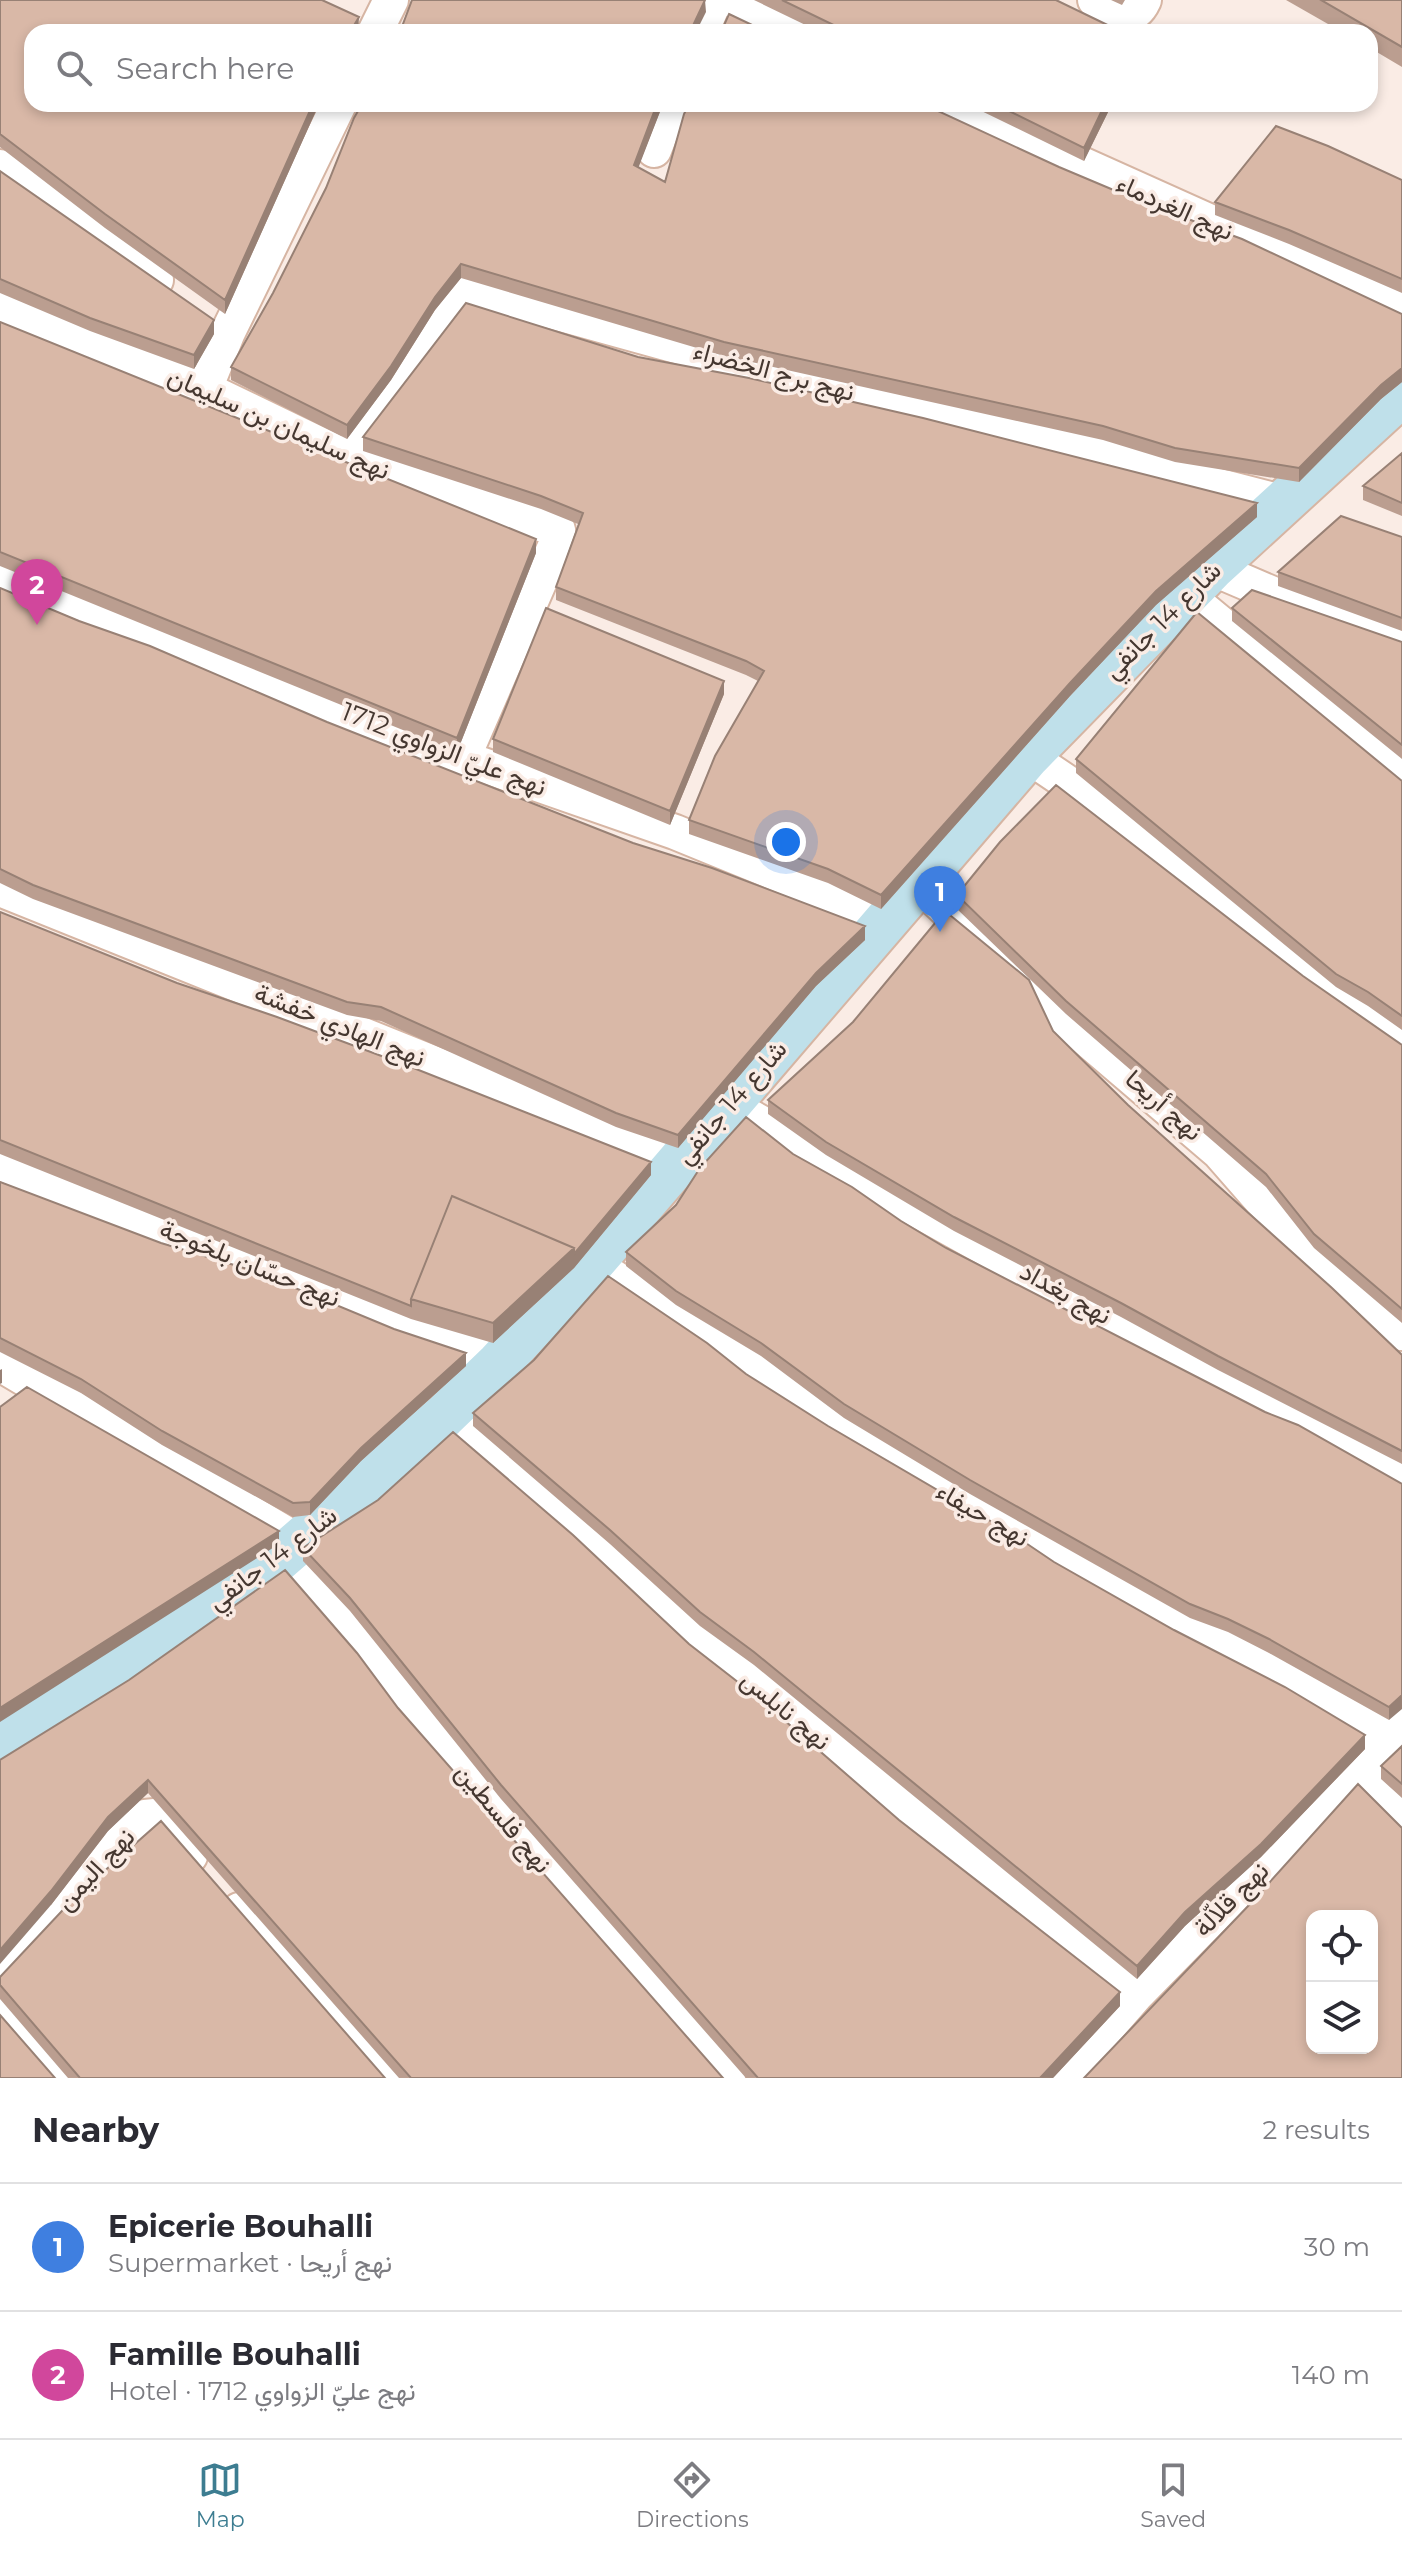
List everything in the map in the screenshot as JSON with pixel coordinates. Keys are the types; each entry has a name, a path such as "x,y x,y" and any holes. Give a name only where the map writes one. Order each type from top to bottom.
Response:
{"street":[{"path":"704,24 715,0"},
{"path":"733,0 783,24"},
{"path":"1095,0 1125,14 1132,14 1139,11 1144,0"},
{"path":"205,389 202,313 334,112"},
{"path":"654,150 669,112"},
{"name":"نهج الغردماء","path":"966,112 1402,308"},
{"path":"0,167 202,313"},
{"name":"نهج برج الخضراء","path":"348,458 455,293 470,289 713,356 1285,503"},
{"name":"نهج سليمان بن سليمان","path":"0,307 205,389 348,458 558,530 534,598 463,758"},
{"name":"شارع 14 جانفي","path":"0,1742 290,1550 444,1416 499,1363 592,1263 1028,756 1199,581 1402,394"},
{"name":"نهج عليّ الزواوي 1712","path":"0,575 463,758 675,832 890,920"},
{"path":"1199,581 1402,644"},
{"path":"1199,581 1402,774"},
{"path":"1028,756 1133,827 1331,991 1402,1039"},
{"name":"نهج أريحا","path":"919,884 1061,1017 1219,1152 1261,1200 1342,1281 1402,1333"},
{"name":"نهج الهادي خفشة","path":"0,889 679,1162"},
{"name":"نهج بغداد","path":"729,1105 1402,1481"},
{"name":"نهج حسّان بلخوجة","path":"0,1163 499,1363"},
{"name":"نهج حيفاء","path":"592,1263 952,1496 1111,1590 1396,1729"},
{"path":"0,1399 14,1371"},
{"name":"نهج فلسطين","path":"14,1371 290,1550 318,1597 512,1829 728,2078"},
{"name":"نهج نابلس","path":"444,1416 676,1618 940,1838 1136,1995"},
{"name":"نهج قلاّلة","path":"1064,2078 1136,1995 1396,1729"},
{"path":"1359,1769 1402,1812"},
{"name":"نهج اليمن","path":"0,1978 80,1881 145,1817 155,1816 387,2078"},
{"path":"0,2011 58,2078"}],"building":[{"path":"0,0 322,0 359,17 355,24 24,24 24,112 309,112 225,300 0,134"},
{"path":"412,0 705,0 694,24 403,24"},
{"path":"782,0 1056,0 1106,24 832,24"},
{"path":"1321,0 1402,0 1402,47 1378,33 1378,24 1362,24"},
{"path":"729,14 750,24 725,24"},
{"path":"357,112 654,112 634,165 665,182 685,112 940,112 1142,202 1242,239 1402,314 1402,368 1381,385 1299,468 1175,448 1103,426 724,342 461,264 347,425 231,367 273,293 326,188"},
{"path":"1011,112 1101,112 1084,148"},
{"path":"1276,126 1402,180 1402,279 1215,202"},
{"path":"0,171 214,320 194,355 90,318 0,279"},
{"path":"466,303 638,357 749,378 923,418 1257,503 1156,591 881,895 828,869 689,820 715,756 764,671 746,661 556,587 583,513 363,437"},
{"path":"0,322 536,539 457,738 0,552"},
{"path":"1402,453 1402,503 1363,486"},
{"path":"1341,516 1402,537 1402,618 1278,572"},
{"path":"0,588 633,843 712,868 865,926 816,973 678,1135 616,1113 381,1007 347,1002 33,885 0,869"},
{"path":"1252,590 1402,642 1402,745 1232,608"},
{"path":"546,608 724,681 670,811 493,739"},
{"path":"1197,612 1402,781 1402,1016 1336,974 1076,759"},
{"path":"1056,785 1303,976 1402,1045 1402,1309 1314,1234 1266,1174 1066,1001 957,895 1000,842"},
{"path":"945,911 1029,980 1053,1031 1128,1105 1402,1355 1402,1451 954,1217 826,1142 768,1100 853,1022"},
{"path":"0,912 177,983 411,1067 651,1162 574,1254 574,1248 452,1196 411,1299 411,1306 0,1140"},
{"path":"746,1117 793,1154 852,1187 946,1248 1265,1412 1298,1425 1402,1484 1402,1695 1389,1707 1269,1639 1190,1604 970,1480 844,1404 761,1343 676,1291 626,1252 676,1205 700,1168"},
{"path":"0,1182 161,1243 254,1271 394,1329 466,1353 361,1448 310,1502 293,1503 162,1431 81,1379 0,1338"},
{"path":"452,1196 574,1248 493,1323 411,1299"},
{"path":"608,1276 707,1343 746,1374 828,1426 1011,1533 1054,1562 1174,1630 1285,1687 1365,1735 1261,1844 1185,1912 1137,1966 754,1652 700,1612 473,1413 534,1360"},
{"path":"27,1387 279,1531 0,1708 0,1407"},
{"path":"453,1432 573,1535 689,1644 761,1700 899,1820 1120,1992 1040,2078 758,2078 501,1785 350,1598 303,1548 378,1500"},
{"path":"285,1570 357,1653 398,1708 723,2078 411,2078 148,1780 108,1817 0,1950 0,1760 129,1680"},
{"path":"1402,1746 1402,1784 1381,1766"},
{"path":"1358,1784 1402,1828 1402,2078 1084,2078 1251,1903"},
{"path":"161,1821 385,2078 80,2078 0,1985 0,1977 75,1897"},
{"path":"0,2015 55,2078 0,2078"}],"place":[{"name":"Famille Bouhalli","path":"37,625"},
{"name":"Epicerie Bouhalli","path":"940,932"}]}
